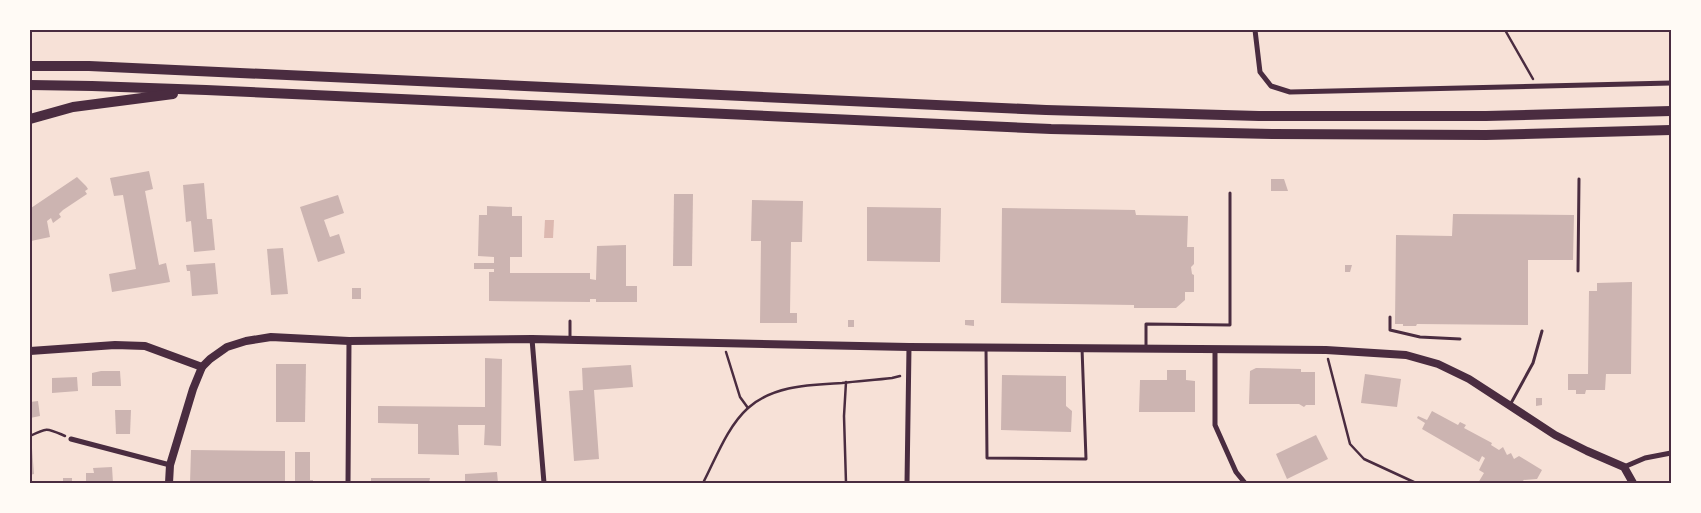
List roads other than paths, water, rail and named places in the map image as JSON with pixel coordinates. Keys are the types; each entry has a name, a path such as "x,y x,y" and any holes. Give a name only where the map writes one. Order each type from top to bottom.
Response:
{"highway":[{"path":"30,66 89,66 1036,110 1250,116 1486,116 1671,111"},
{"path":"30,85 206,90 1051,129 1263,134 1486,136 1671,130"},
{"path":"30,119 73,107 206,90"}],"street":[{"path":"1255,30 1260,72 1271,86 1290,92 1671,83"},
{"path":"169,483 170,465 193,389 202,367 210,359 227,348 246,341 271,337 350,340 532,339 986,348 1326,350 1406,355 1438,364 1469,379 1555,435 1624,467 1633,483"},
{"path":"532,339 544,483"},
{"path":"348,483 350,340"},
{"path":"30,351 115,345 145,346 202,367"},
{"path":"907,483 909,347"},
{"path":"1215,350 1215,425 1236,472 1246,483"},
{"path":"71,439 170,465"},
{"path":"1624,467 1645,458 1671,453"}],"lane":[{"path":"1578,271 1579,179"},
{"path":"1146,349 1146,324 1230,325 1230,193"},
{"path":"1390,317 1390,330 1420,337 1460,339"},
{"path":"570,321 570,340"},
{"path":"1510,405 1533,363 1542,331"},
{"path":"986,348 987,458 1086,458 1082,348"}]}
